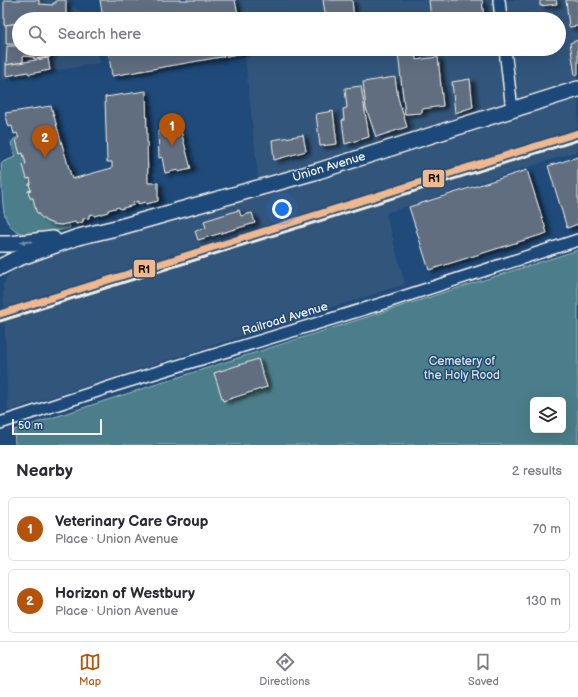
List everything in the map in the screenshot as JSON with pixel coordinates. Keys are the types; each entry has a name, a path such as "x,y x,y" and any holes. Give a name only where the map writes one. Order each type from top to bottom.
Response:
{"main road":[{"name":"Union Avenue","path":"0,267 16,259 78,237 120,227 318,170 578,89"},
{"name":"Union Avenue","path":"0,244 78,237"}],"street":[{"path":"499,0 500,12"},
{"path":"506,56 512,110"},
{"name":"Railroad Avenue","path":"0,423 116,385 380,304 578,240"}],"shaded area":[{"path":"0,0 70,0 71,4 81,12 12,12 12,56 98,56 100,63 1,80"},
{"path":"238,0 578,0 578,151 386,213 405,284 8,411 3,285 10,272 36,258 177,220 260,195 245,56 566,56 566,12 239,12"}],"green space":[{"path":"18,137 19,139 17,140 20,154 23,153 31,183 29,184 31,190 28,191 30,198 33,198 36,210 46,221 54,224 69,223 70,228 40,234 24,234 14,229 7,221 3,202 1,163 15,157 11,143"},
{"name":"Cemetery of the Holy Rood","path":"578,250 578,445 15,445 14,430"}],"building":[{"path":"4,0 39,0 39,4 53,5 53,3 56,3 56,0 66,0 66,12 12,12 12,24 4,25"},
{"path":"100,0 235,0 238,12 102,12"},
{"path":"323,0 352,0 353,12 325,12"},
{"path":"429,0 482,0 483,12 430,12"},
{"path":"540,0 556,0 557,4 540,6"},
{"path":"566,0 578,0 578,26 569,27"},
{"path":"12,24 12,44 6,44 6,25"},
{"path":"578,40 578,74 575,75 570,43"},
{"path":"7,46 12,46 12,56 23,56 23,62 6,65"},
{"path":"23,56 50,56 34,59 34,57"},
{"path":"109,56 227,56 112,76"},
{"path":"398,56 416,56 416,60 438,57 443,106 422,109 422,113 405,114"},
{"path":"48,58 50,70 6,76 6,65"},
{"path":"395,77 398,98 407,127 376,137 366,108 363,82"},
{"path":"470,79 473,107 455,113 452,82"},
{"path":"361,86 369,137 345,144 342,120 344,120 343,109 347,108 345,88"},
{"path":"146,91 148,183 158,183 158,201 138,204 138,201 133,203 134,205 120,209 119,207 94,216 93,214 89,215 89,218 83,219 83,222 76,224 75,222 61,225 46,221 36,211 33,198 30,198 28,191 31,190 29,184 31,183 30,178 27,179 23,165 26,164 23,153 20,154 16,140 19,139 17,133 14,134 12,126 9,127 5,113 51,106 72,179 112,168 112,162 107,162 105,97"},
{"path":"333,111 337,144 320,146 316,114"},
{"path":"167,130 167,135 181,131 191,169 165,173 162,157 159,158 158,131"},
{"path":"303,135 306,151 274,160 272,140"},
{"path":"578,157 578,224 567,228 548,166"},
{"path":"527,170 547,233 429,270 409,207"},
{"path":"239,210 241,216 252,213 255,223 198,240 195,231 206,228 204,221"},
{"path":"258,359 267,387 223,401 214,373"}],"railway":[{"path":"0,321 578,140"}],"transit line":[{"name":"R1","path":"0,314 578,133"}],"place":[{"name":"Veterinary Care Group","path":"172,146"},
{"name":"Horizon of Westbury","path":"45,158"}]}
